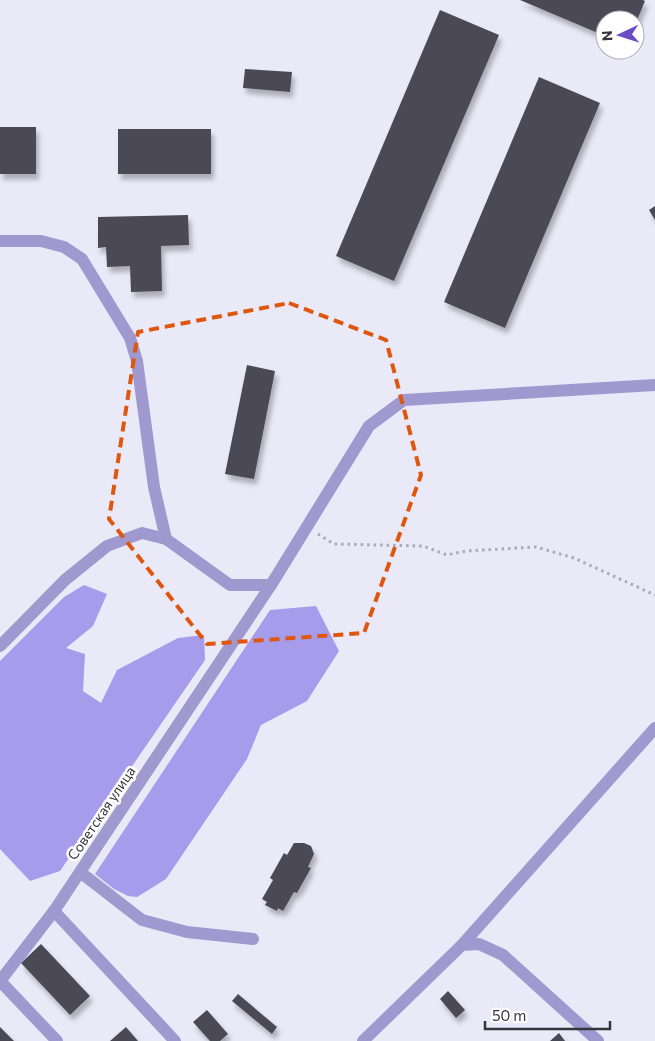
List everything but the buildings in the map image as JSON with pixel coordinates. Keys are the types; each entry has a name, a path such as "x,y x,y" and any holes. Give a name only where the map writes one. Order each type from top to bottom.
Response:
{"street":[{"path":"0,241 41,241 64,247 82,260 130,338 137,361 152,479 166,539"},
{"name":"Советская улица","path":"57,1041 0,980 54,911 80,872 271,585 369,426 404,400 655,385"},
{"path":"0,646 65,580 107,546 142,533 166,539 230,585 271,585"},
{"path":"364,1041 462,945 655,728"},
{"path":"80,872 142,920 187,932 253,939"},
{"path":"54,911 175,1041"},
{"path":"462,945 480,944 503,955 598,1041"}],"path":[{"path":"306,528 334,544 423,546 447,555 466,551 536,547 574,558 655,595"}],"highlighted area":[{"path":"289,303 386,340 421,475 364,633 207,644 109,519 138,332"}],"shaded area":[{"path":"84,585 107,594 93,626 66,648 85,654 83,691 101,703 117,670 178,638 204,635 205,660 60,871 30,881 0,849 0,661 64,597"},
{"path":"316,606 339,651 307,701 261,725 247,759 166,879 137,897 128,896 114,889 95,874 270,610"}]}
